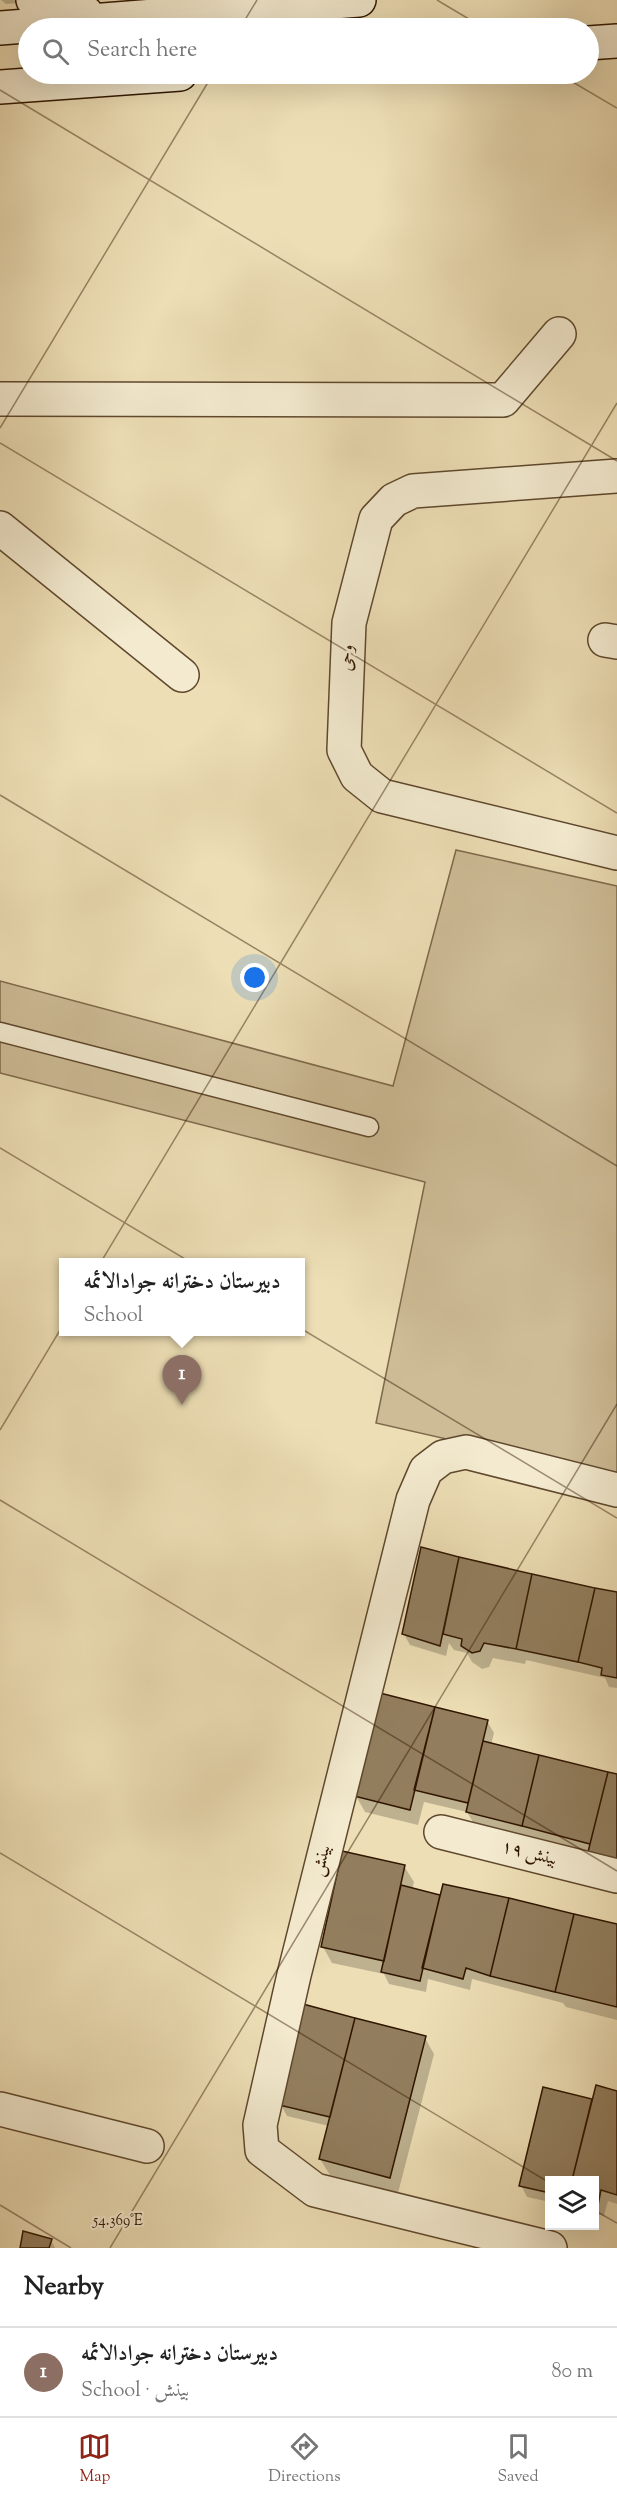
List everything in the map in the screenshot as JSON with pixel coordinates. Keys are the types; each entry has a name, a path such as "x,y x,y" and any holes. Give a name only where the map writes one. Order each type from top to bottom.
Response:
{"street":[{"path":"33,0 106,18"},
{"path":"138,18 359,0"},
{"path":"0,28 18,27"},
{"path":"599,43 617,41"},
{"path":"0,87 42,84"},
{"path":"0,399 503,400 559,334"},
{"name":"وحی","path":"617,476 413,491 394,500 376,519 349,623 344,750 357,776 382,796 617,853"},
{"path":"0,528 182,675"},
{"name":"بینش","path":"550,2248 512,2244 315,2190 262,2150 260,2125 294,1975 369,1670 413,1500 426,1470 443,1457 466,1452 617,1490"},
{"name":"بینش ۱۹","path":"441,1832 617,1876"},
{"path":"0,2109 147,2146"}],"lane":[{"path":"0,1032 369,1127"}],"shaded area":[{"path":"456,850 617,886 617,1478 376,1423 425,1182 0,1073 0,981 393,1086"}],"building":[{"path":"421,1547 459,1557 440,1646 402,1634"},
{"path":"459,1557 532,1574 516,1649 484,1643 480,1651 472,1653 461,1646 462,1639 443,1634"},
{"path":"532,1574 595,1588 578,1662 516,1649"},
{"path":"595,1588 617,1592 617,1678 601,1675 602,1668 578,1662"},
{"path":"380,1693 435,1707 410,1810 354,1796"},
{"path":"435,1707 488,1720 468,1803 414,1790"},
{"path":"483,1741 539,1755 522,1826 466,1812"},
{"path":"539,1755 608,1772 590,1844 522,1826"},
{"path":"608,1772 617,1774 617,1863 587,1856"},
{"path":"342,1851 405,1865 384,1961 321,1947"},
{"path":"443,1884 509,1898 490,1976 466,1968 463,1979 422,1968"},
{"path":"401,1885 440,1895 420,1981 381,1972"},
{"path":"509,1898 574,1914 555,1992 490,1976"},
{"path":"574,1914 617,1924 617,2007 555,1992"},
{"path":"303,2004 355,2018 330,2117 279,2105"},
{"path":"355,2018 426,2036 390,2178 319,2159"},
{"path":"596,2085 617,2091 617,2195 601,2190 599,2200 599,2176 573,2176"},
{"path":"543,2087 592,2099 573,2176 545,2176 545,2192 519,2186"},
{"path":"23,2231 52,2239 49,2248 20,2248"}],"place":[{"name":"دبیرستان دخترانه جوادالائمه","path":"182,1405"}]}
